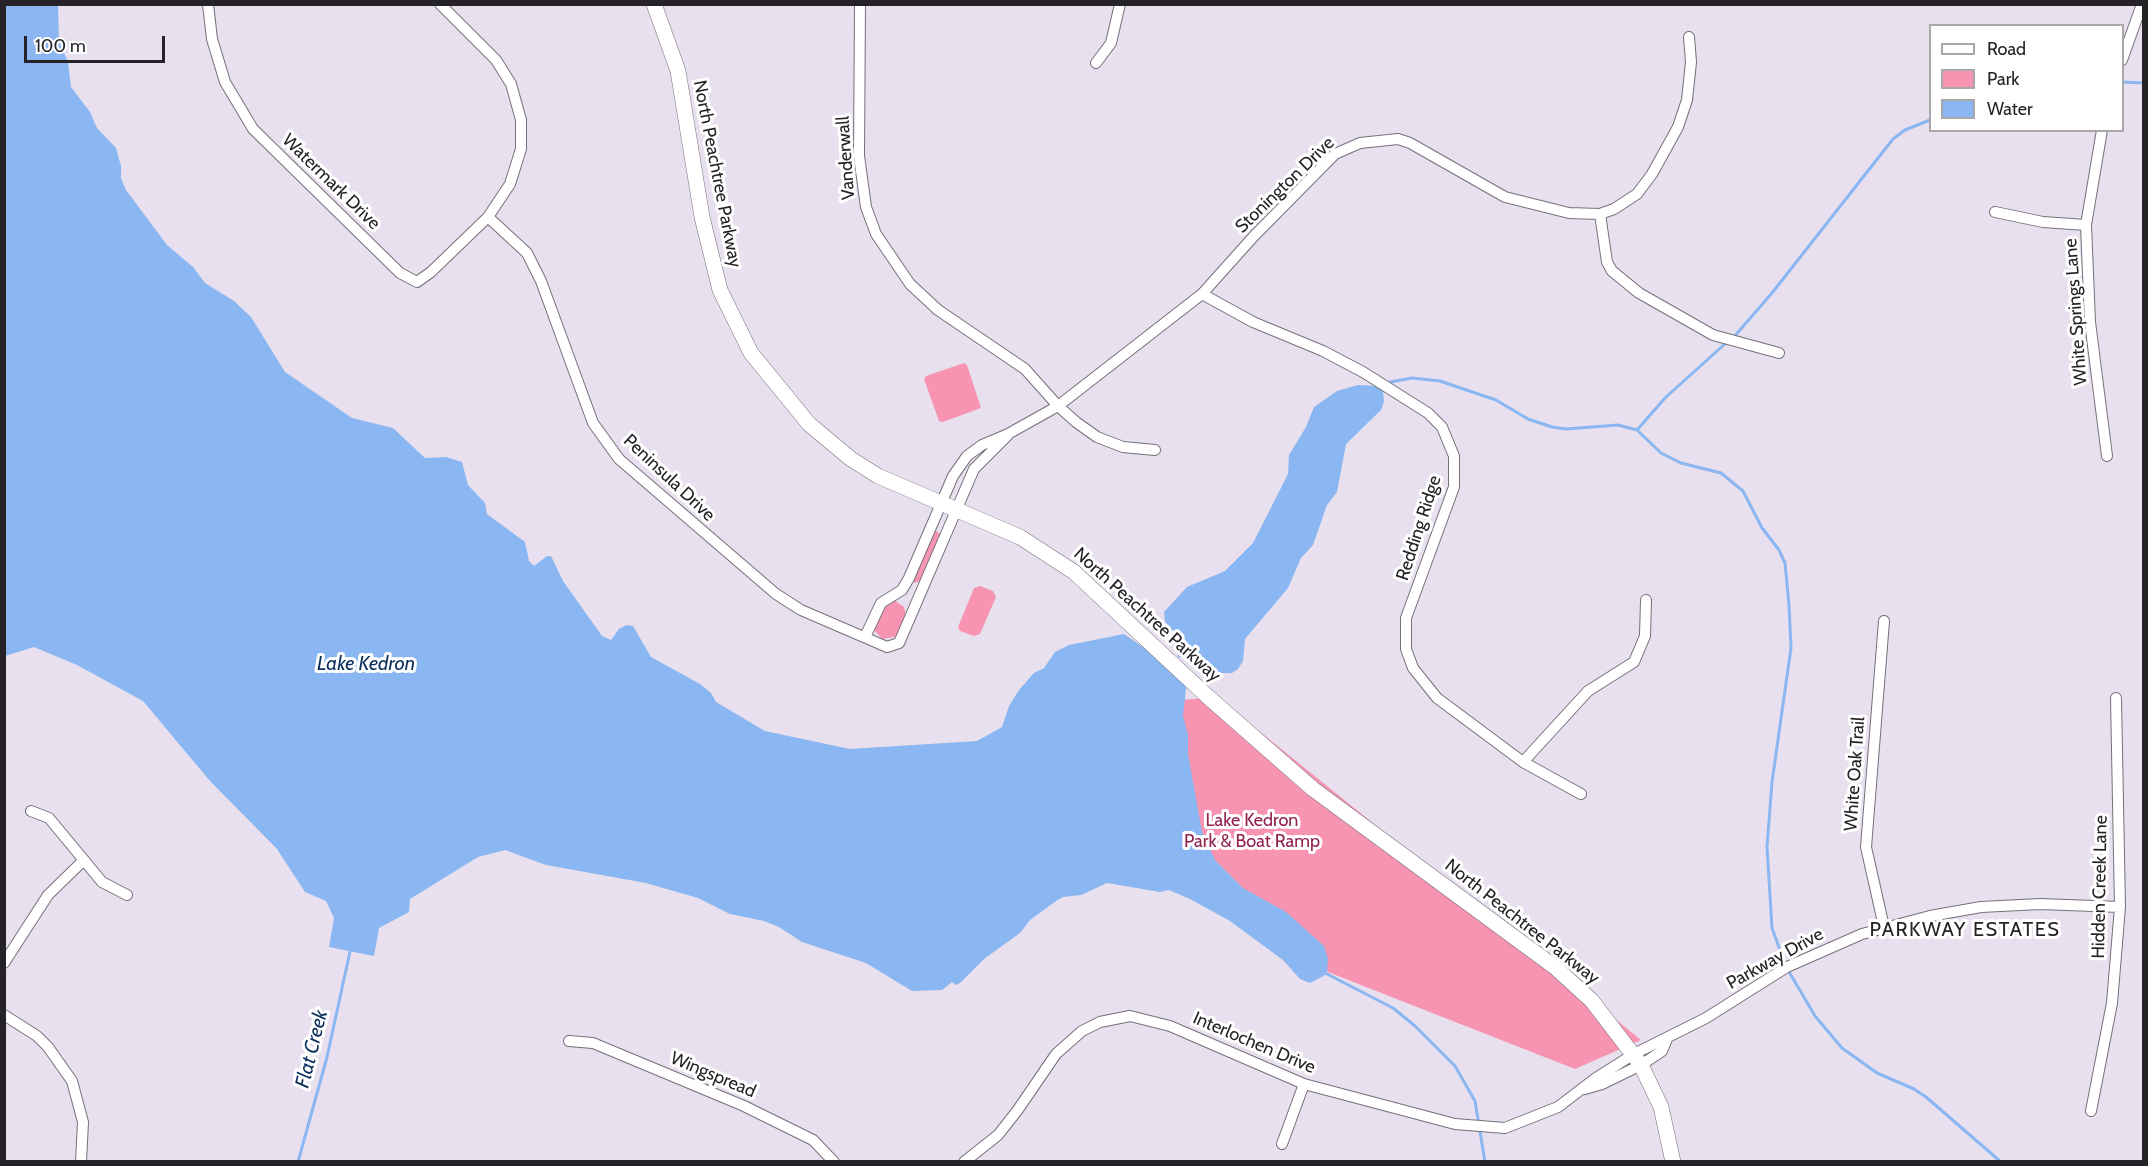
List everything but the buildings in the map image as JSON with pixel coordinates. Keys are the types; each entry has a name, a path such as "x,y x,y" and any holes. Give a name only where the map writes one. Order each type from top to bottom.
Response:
{"street":[{"name":"Watermark Drive","path":"208,4 212,39 225,82 253,129 400,273 417,282 424,278 488,217"},
{"path":"440,4 496,60 511,84 521,120 521,149 510,184 488,217"},
{"name":"North Peachtree Parkway","path":"654,4 678,71 711,263 744,341 771,380 809,424 829,442 878,476 1020,537 1074,572 1207,696 1313,789 1563,974 1592,1001 1638,1060 1661,1107 1673,1161"},
{"name":"Vanderwall","path":"860,4 860,165 866,207 876,234 910,284 938,310 1025,369 1058,406 1097,437 1123,447 1155,450"},
{"path":"1096,63 1111,43 1120,4"},
{"path":"2124,54 2142,4"},
{"name":"Stonington Drive","path":"940,503 953,476 968,456 982,445 1008,434 1058,406 1202,294 1254,236 1335,154 1350,145 1370,140 1398,139 1410,143 1505,197 1569,213 1600,214 1614,209 1636,194 1652,174 1678,127 1687,100 1691,62 1689,37"},
{"name":"White Springs Lane","path":"2102,132 2086,225 2090,322 2107,456"},
{"path":"1995,212 2043,222 2086,225"},
{"path":"1600,214 1604,252 1612,271 1639,293 1692,325 1736,343 1779,353"},
{"name":"Peninsula Drive","path":"488,217 505,230 527,254 541,281 593,423 619,459 776,594 801,610 887,646 898,643 957,510"},
{"name":"Redding Ridge","path":"1202,294 1252,322 1323,351 1380,382 1436,421 1448,436 1454,456 1454,487 1407,618 1406,649 1413,668 1437,698 1523,762 1581,794"},
{"name":"Stonington Drive","path":"957,510 974,469 1008,434"},
{"path":"866,638 881,603 904,587 940,503"},
{"path":"904,587 919,594"},
{"path":"1523,762 1588,691 1634,662 1645,636 1646,600"},
{"name":"White Oak Trail","path":"1884,621 1866,847 1884,927"},
{"name":"Hidden Creek Lane","path":"2091,1111 2112,1003 2120,907 2116,698"},
{"path":"31,811 49,818 102,882 127,895"},
{"path":"4,963 48,895 84,860"},
{"name":"Parkway Drive","path":"1638,1060 1662,1050 1667,1039 1787,967 1839,942 1884,927 1981,907 2040,904 2120,907"},
{"path":"4,1015 37,1036 48,1047 72,1081 83,1122 81,1161"},
{"name":"Interlochen Drive","path":"964,1161 998,1135 1056,1054 1082,1031 1100,1022 1130,1016 1170,1026 1304,1084 1390,1108 1479,1127 1505,1128 1536,1118 1558,1107 1582,1090 1602,1084 1638,1060"},
{"name":"Wingspread","path":"569,1041 593,1042 744,1106 813,1140 834,1161"},
{"path":"1282,1144 1304,1084"}],"green space":[{"path":"964,363 967,365 981,408 943,422 939,421 924,379 926,376"},
{"path":"934,529 940,534 920,581 915,583 913,581"},
{"path":"980,586 993,591 996,597 980,634 974,636 960,631 958,627 974,588"},
{"path":"894,600 904,607 906,616 895,637 882,639 874,630 880,607"},
{"name":"Lake Kedron Park & Boat Ramp","path":"1217,697 1641,1040 1575,1069 1310,965 1191,892 1168,701"}],"water":[{"name":"Lake Kedron","path":"5,5 58,5 59,41 68,62 71,87 90,112 97,128 116,148 121,166 121,178 126,190 167,245 193,267 205,283 234,301 251,317 285,372 352,418 393,428 425,458 446,457 462,462 468,485 485,503 487,514 525,542 529,561 534,566 547,556 551,556 563,581 602,636 611,640 619,629 627,625 633,626 651,657 700,684 711,693 716,702 765,731 850,749 977,741 1002,727 1009,706 1019,690 1034,673 1044,668 1055,652 1069,645 1124,634 1180,673 1186,688 1183,716 1188,735 1188,754 1202,832 1215,860 1243,888 1286,912 1324,946 1328,959 1327,974 1310,983 1300,979 1283,960 1230,921 1169,890 1160,892 1107,883 1081,895 1063,897 1056,901 1030,920 1020,933 984,959 960,983 956,985 952,982 942,990 912,991 866,963 802,942 779,927 764,921 730,914 698,898 646,883 546,865 505,850 478,857 410,899 409,912 379,928 374,956 329,947 334,918 326,901 305,892 277,849 210,781 143,701 77,665 34,647 5,656"},
{"path":"1358,385 1377,386 1383,391 1384,402 1381,410 1346,444 1337,492 1327,505 1313,545 1301,558 1288,588 1245,639 1243,661 1238,669 1232,673 1219,673 1169,627 1165,621 1164,612 1187,587 1225,571 1253,543 1288,474 1289,455 1306,427 1314,407 1337,391"}],"waterway":[{"path":"2124,82 2144,83"},
{"path":"1733,338 1772,293 1893,139 1905,130 1929,120"},
{"path":"1637,430 1665,398 1727,342"},
{"path":"1385,383 1412,378 1440,381 1496,400 1528,419 1552,427 1566,429 1618,425 1637,430 1661,453 1681,463 1721,473 1743,491 1762,528 1779,550 1785,563 1789,605 1791,648 1772,782 1767,847 1772,928 1785,964"},
{"path":"1179,656 1191,646"},
{"name":"Flat Creek","path":"298,1162 327,1057 351,947"},
{"path":"1788,970 1815,1016 1842,1048 1877,1073 1914,1089 1926,1097 2001,1162"},
{"path":"1327,974 1393,1008 1415,1026 1455,1066 1475,1101 1485,1162"}],"district":[{"name":"PARKWAY ESTATES","path":"1965,930"}]}
